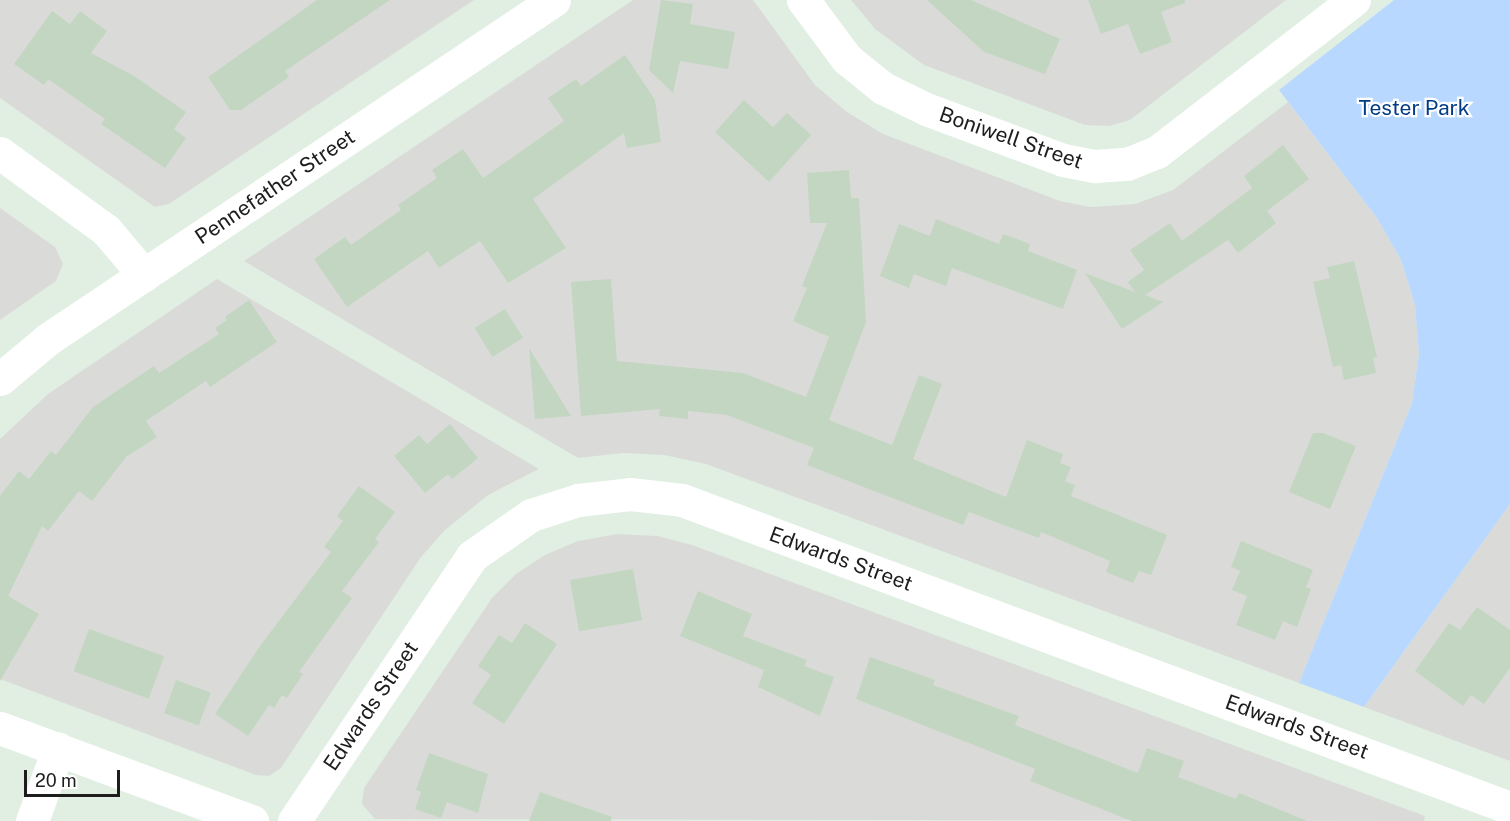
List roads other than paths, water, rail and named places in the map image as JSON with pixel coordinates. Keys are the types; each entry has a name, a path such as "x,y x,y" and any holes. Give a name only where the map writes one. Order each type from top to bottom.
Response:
{"street":[{"name":"Pennefather Street","path":"0,379 48,339 554,0"},
{"name":"Boniwell Street","path":"803,0 847,59 883,88 926,109 1063,160 1095,166 1127,164 1156,152 1354,0"},
{"path":"0,153 106,230 144,275"},
{"name":"Edwards Street","path":"294,821 472,556 509,526 531,515 579,500 630,494 682,500 1510,808"},
{"path":"0,728 252,821"},
{"path":"32,821 58,749"}],"park label":[{"name":"Tester Park","path":"1414,108"}]}
